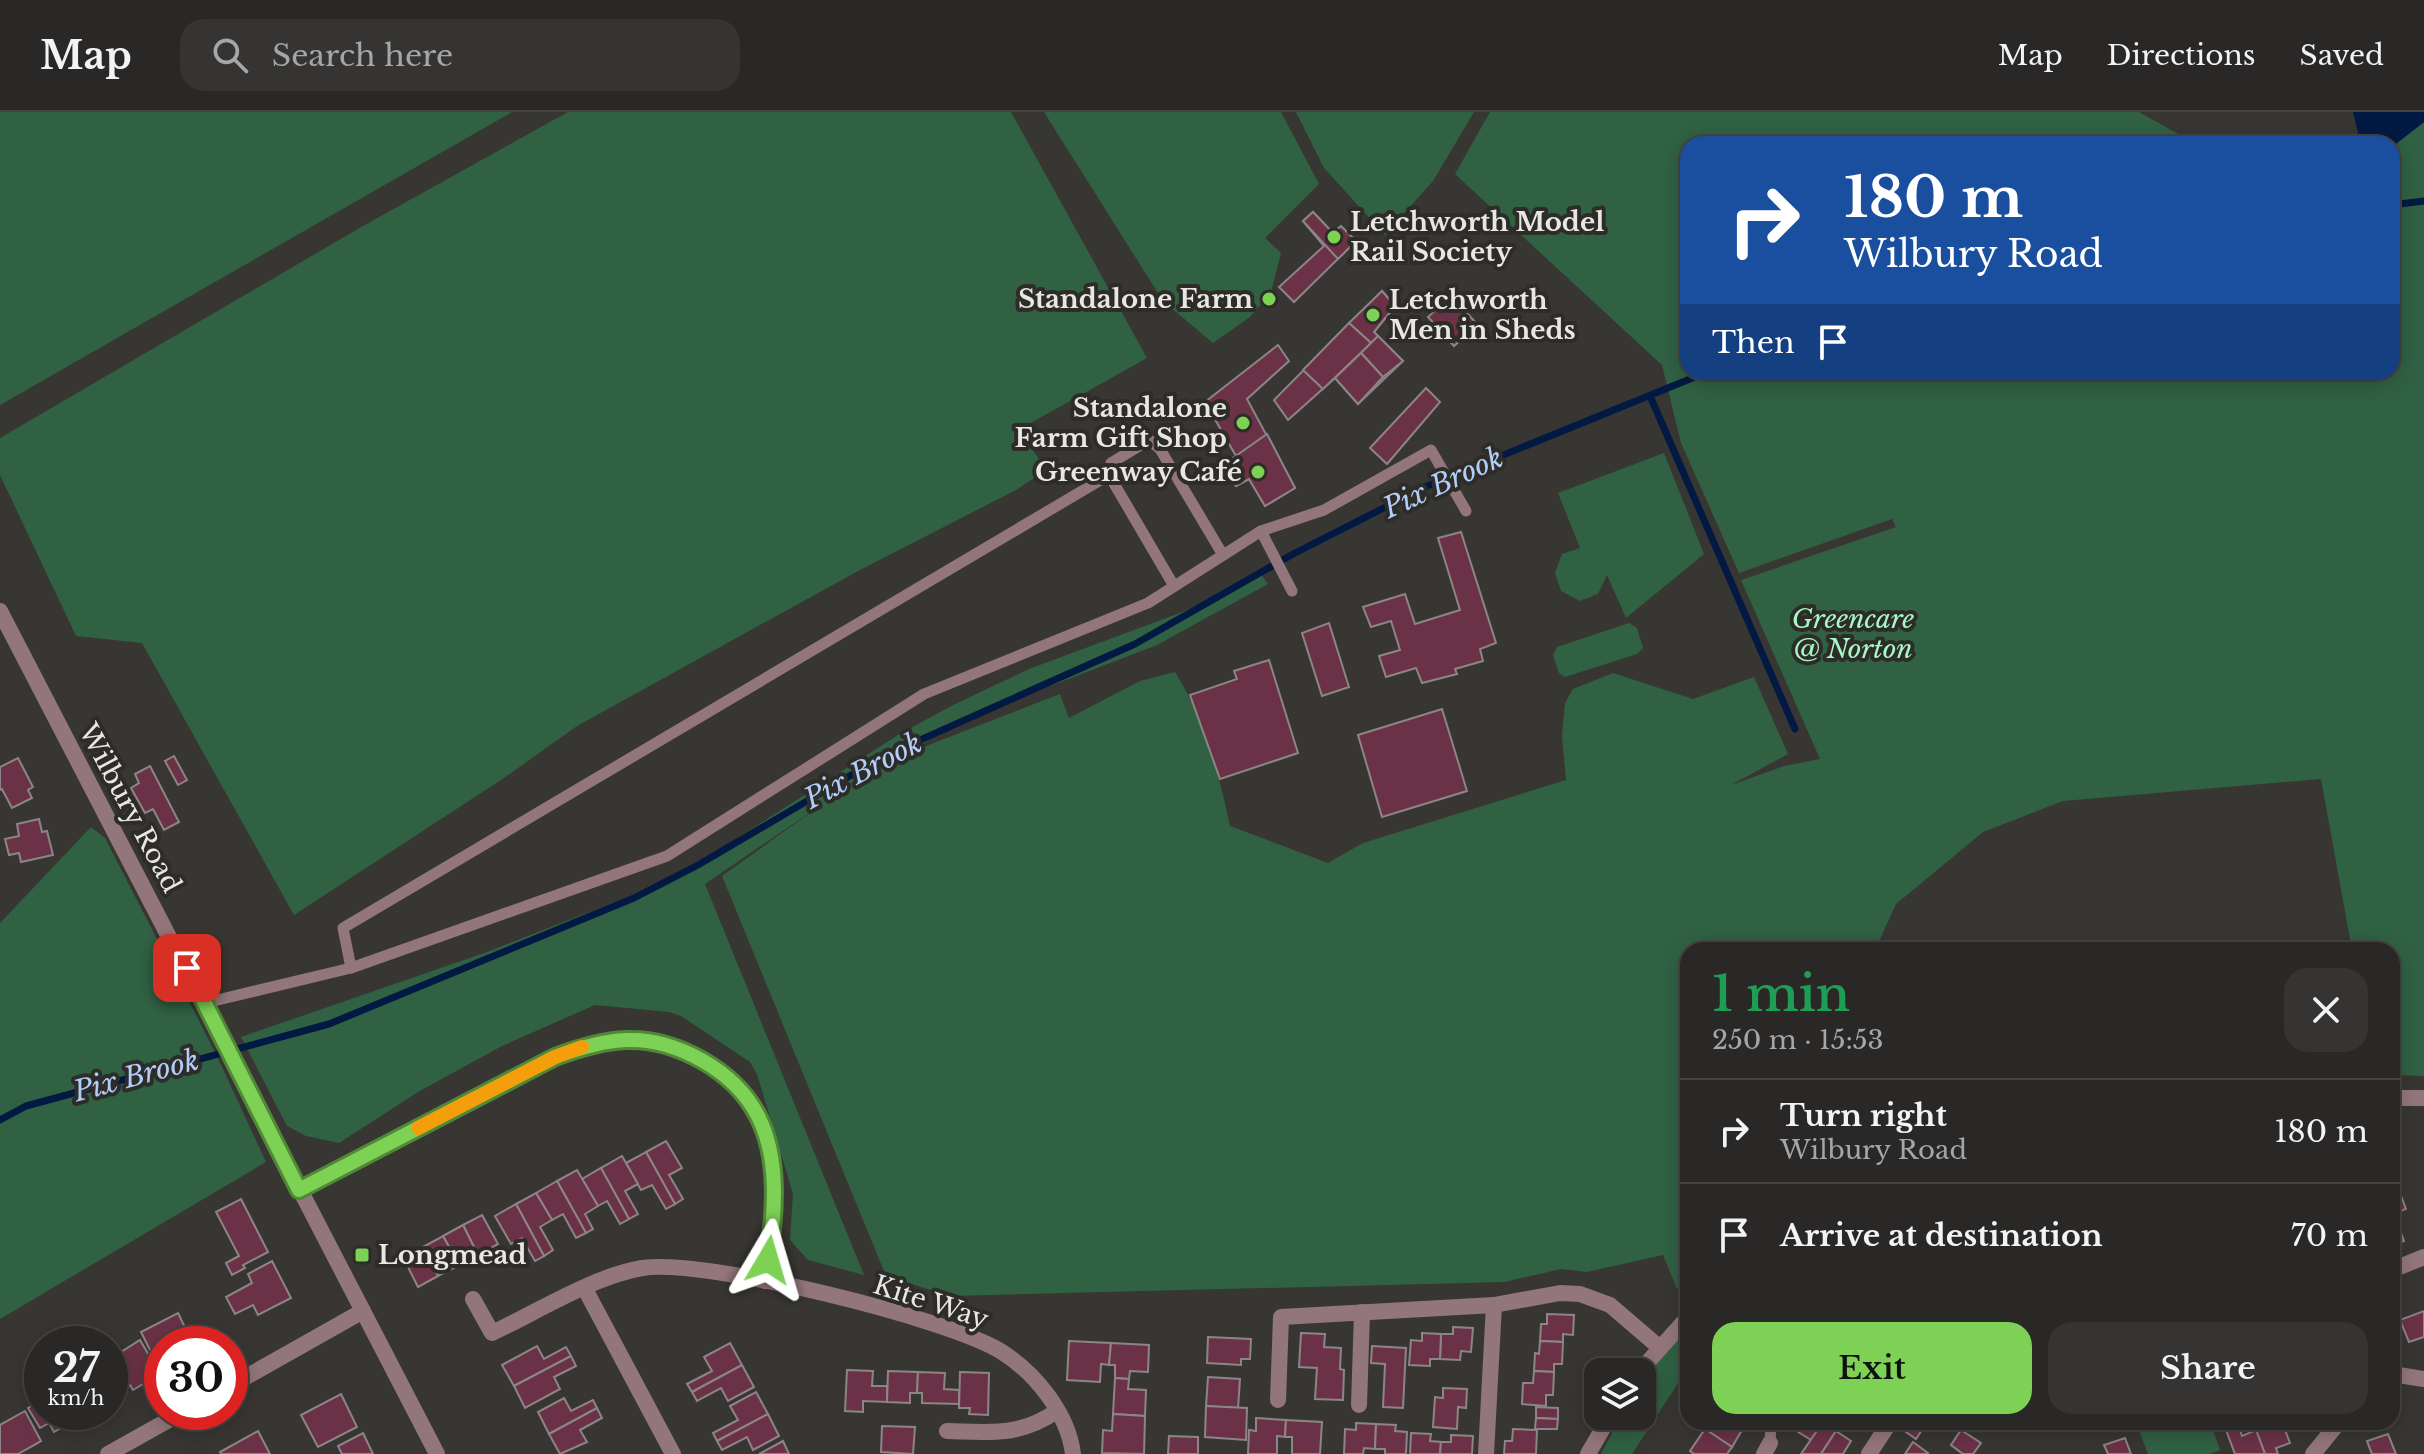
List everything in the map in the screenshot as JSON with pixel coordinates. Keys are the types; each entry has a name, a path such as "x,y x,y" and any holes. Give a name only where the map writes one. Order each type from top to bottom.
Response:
{"street":[{"name":"Wilbury Road","path":"0,611 437,1454"},
{"path":"299,1190 555,1057 587,1045 626,1040 652,1041 706,1063 748,1099 759,1118 774,1184 765,1281"},
{"path":"2400,1098 2424,1098"},
{"path":"2400,1267 2424,1257"},
{"name":"Kite Way","path":"473,1299 492,1333 621,1273 662,1266 765,1281 901,1315 1002,1352 1040,1385 1057,1411 1073,1454"},
{"path":"585,1289 673,1454"},
{"path":"1278,1400 1281,1317 1494,1305 1560,1293 1580,1294 1610,1305 1659,1347"},
{"path":"1486,1454 1494,1305"},
{"path":"248,1376 363,1311"},
{"path":"1359,1405 1362,1312"},
{"path":"1650,1358 1680,1325"},
{"path":"2400,1375 2424,1379"},
{"path":"947,1431 1011,1432 1037,1425 1057,1411"},
{"path":"108,1454 151,1430"},
{"path":"1588,1454 1602,1430"},
{"path":"1869,1454 1885,1430"},
{"path":"2313,1454 2332,1430"}],"lane":[{"path":"1174,586 1109,475 1111,463 1149,440 1160,449 1223,555"},
{"path":"205,1003 351,968 667,856 924,694 1148,603 1261,531 1324,510 1431,450 1466,511"},
{"path":"351,968 343,928 1109,475"},
{"path":"1261,531 1292,591"}],"green space":[{"path":"0,112 512,112 0,405"},
{"path":"568,112 1011,112 1147,358 1029,424 1027,441 1046,470 1016,490 858,571 577,726 504,778 294,915 142,643 76,636 0,475 0,438 363,226"},
{"path":"1044,112 1281,112 1319,184 1265,238 1281,253 1271,292 1250,317 1213,343 1163,301"},
{"path":"1296,112 1474,112 1433,181 1385,235 1324,168"},
{"name":"Greencare @ Norton","path":"1490,112 2139,112 2182,136 1680,136 1680,380 2400,380 2400,141 2424,122 2424,1076 2400,1075 2400,942 2351,942 2321,779 2063,801 1983,832 1896,904 1879,942 1680,942 1680,1287 1677,1289 1663,1255 1587,1272 1561,1269 1504,1282 950,1296 886,1276 722,876 821,805 705,884 864,1275 808,1260 790,1240 793,1194 757,1074 750,1062 681,1016 669,1012 595,1005 502,1046 418,1092 339,1143 306,1136 287,1126 241,1037 487,952 641,892 717,851 898,735 953,705 1029,669 1185,611 1260,573 1268,584 1157,645 1032,693 934,737 908,753 1060,694 1069,718 1140,681 1175,672 1194,708 1209,747 1230,826 1328,863 1363,843 1566,780 1562,736 1565,703 1573,689 1613,673 1693,699 1754,677 1788,754 1731,785 1784,766 1820,759 1741,580 1896,527 1892,519 1739,573 1681,443 1662,365 1455,174"},
{"path":"1664,453 1704,554 1626,618 1607,575 1598,594 1580,601 1561,591 1555,573 1562,554 1580,548 1558,493"},
{"path":"1629,623 1637,628 1643,648 1637,654 1565,677 1559,673 1553,655 1557,647"},
{"path":"91,827 105,838 216,1054 266,1162 0,1319 0,923"},
{"path":"1680,1338 1680,1380 1656,1417 1656,1362"},
{"path":"1614,1430 1648,1430 1632,1454 1601,1454"},
{"path":"2139,1430 2213,1430 2220,1450 2210,1454 2148,1454"}],"water":[{"path":"2353,112 2424,112 2424,122 2400,141 2400,136 2359,136"}],"building":[{"path":"1313,212 1333,233 1341,226 1356,241 1294,302 1279,287 1324,246 1303,221"},
{"name":"Letchworth Model Rail Society","path":"1313,212 1333,233 1341,226 1356,241 1338,259 1303,221"},
{"path":"1382,291 1395,306 1374,332 1403,361 1358,404 1335,378 1288,420 1274,400"},
{"name":"Letchworth Men in Sheds","path":"1382,291 1395,306 1374,332 1378,336 1371,343 1349,323"},
{"path":"1451,296 1478,325 1454,346 1428,317"},
{"path":"1349,323 1371,343 1323,389 1303,370"},
{"path":"1378,336 1403,361 1383,377 1361,353"},
{"path":"1278,345 1289,361 1247,399 1295,488 1265,506 1249,479 1236,486 1223,465 1236,456 1205,402"},
{"path":"1361,353 1383,377 1358,404 1335,378"},
{"path":"1426,388 1440,402 1387,464 1370,448"},
{"name":"Greenway Café","path":"1267,434 1295,488 1265,506 1249,479 1236,486 1223,465"},
{"path":"1461,532 1496,643 1480,649 1483,661 1455,669 1457,674 1422,683 1416,668 1386,677 1379,656 1400,650 1391,621 1371,627 1363,607 1405,594 1415,624 1460,610 1438,538"},
{"path":"1329,623 1349,687 1322,696 1302,633"},
{"path":"1269,660 1298,753 1220,779 1190,695 1237,679 1234,671"},
{"path":"1442,709 1467,791 1382,817 1358,735"},
{"path":"174,756 187,780 178,785 165,761"},
{"path":"18,758 33,787 28,790 32,798 12,808 0,790 0,767"},
{"path":"150,766 179,822 164,830 153,809 145,813 131,788 139,783 135,774"},
{"path":"39,819 42,832 47,831 53,855 21,862 19,853 9,855 5,839 19,836 17,824"},
{"path":"666,1141 682,1168 669,1175 683,1199 675,1204 646,1152"},
{"path":"646,1152 675,1204 666,1209 652,1185 641,1190 626,1163"},
{"path":"622,1156 638,1184 625,1191 638,1214 629,1219 601,1168"},
{"path":"601,1168 629,1219 620,1224 607,1201 598,1206 582,1179"},
{"path":"577,1170 598,1206 585,1214 593,1229 586,1233 557,1181"},
{"path":"557,1181 586,1233 576,1238 563,1214 552,1220 536,1193"},
{"path":"536,1193 552,1220 540,1227 553,1250 544,1256 516,1204"},
{"path":"2400,1193 2406,1209 2400,1211"},
{"path":"241,1199 268,1252 243,1265 245,1268 232,1275 226,1263 239,1256 216,1212"},
{"path":"516,1204 544,1256 535,1261 522,1238 511,1244 495,1216"},
{"path":"482,1215 498,1244 478,1255 463,1225"},
{"path":"463,1225 478,1255 459,1265 443,1236"},
{"path":"443,1236 459,1265 438,1276 423,1247"},
{"path":"423,1247 438,1276 418,1287 403,1257"},
{"path":"272,1261 291,1298 258,1315 253,1305 235,1314 226,1297 252,1283 248,1274"},
{"path":"2424,1311 2424,1337 2409,1342 2400,1320"},
{"path":"178,1313 184,1326 153,1326"},
{"path":"1547,1314 1574,1315 1573,1335 1563,1334 1563,1342 1540,1341 1541,1324 1547,1324"},
{"path":"1453,1327 1473,1328 1471,1352 1461,1351 1460,1360 1440,1359 1441,1334 1453,1334"},
{"path":"1301,1333 1325,1334 1324,1347 1341,1348 1343,1400 1315,1399 1317,1368 1299,1367"},
{"path":"1422,1333 1441,1334 1440,1359 1430,1359 1430,1366 1409,1365 1411,1340 1422,1341"},
{"path":"1208,1337 1251,1339 1250,1359 1241,1359 1241,1365 1207,1363"},
{"path":"140,1340 144,1347 144,1383 133,1390 128,1386 128,1348"},
{"path":"1069,1341 1111,1343 1109,1365 1101,1364 1100,1382 1067,1380"},
{"path":"1540,1341 1563,1342 1562,1364 1554,1364 1554,1372 1534,1371 1535,1353 1539,1354"},
{"path":"730,1343 742,1365 692,1392 687,1384 712,1371 704,1357"},
{"path":"1111,1343 1149,1345 1148,1372 1130,1371 1129,1379 1115,1378 1115,1365 1109,1365"},
{"path":"537,1346 544,1359 566,1347 571,1356 514,1386 502,1365"},
{"path":"1372,1346 1406,1348 1403,1408 1383,1407 1385,1364 1371,1363"},
{"path":"571,1356 576,1366 554,1377 560,1389 525,1408 514,1386"},
{"path":"742,1365 754,1387 728,1401 721,1388 697,1401 692,1392"},
{"path":"847,1370 873,1371 872,1386 887,1386 887,1402 863,1401 863,1412 845,1411"},
{"path":"888,1371 918,1372 917,1393 910,1393 910,1403 887,1402"},
{"path":"1534,1371 1554,1372 1553,1395 1546,1395 1546,1406 1522,1404 1523,1383 1533,1383"},
{"path":"918,1372 945,1373 944,1389 959,1390 959,1404 922,1403 922,1393 917,1393"},
{"path":"960,1372 989,1373 988,1415 969,1414 970,1408 959,1408"},
{"path":"1208,1377 1240,1379 1238,1408 1206,1406"},
{"path":"1115,1378 1129,1379 1128,1389 1146,1390 1145,1416 1113,1414"},
{"path":"1443,1388 1467,1389 1466,1408 1458,1407 1457,1429 1433,1427 1435,1397 1443,1398"},
{"path":"756,1392 768,1414 717,1441 713,1433 738,1420 730,1406"},
{"path":"341,1394 357,1427 318,1447 301,1415"},
{"path":"564,1398 571,1411 593,1400 597,1408 549,1434 538,1412"},
{"path":"1206,1406 1247,1408 1246,1440 1205,1437"},
{"path":"1536,1407 1558,1408 1558,1419 1536,1418"},
{"path":"597,1408 602,1418 580,1430 587,1442 560,1454 549,1434"},
{"path":"24,1412 24,1430 35,1430 41,1441 18,1454 0,1454 0,1425"},
{"path":"768,1414 779,1436 753,1450 747,1437 722,1450 717,1441"},
{"path":"1113,1414 1145,1416 1144,1454 1102,1453 1103,1430 1112,1431"},
{"path":"1256,1418 1286,1420 1285,1437 1277,1436 1277,1454 1248,1454 1249,1430 1256,1431"},
{"path":"1536,1418 1558,1419 1557,1429 1535,1429"},
{"path":"1286,1420 1322,1422 1320,1454 1292,1454 1292,1437 1285,1437"},
{"path":"1356,1423 1376,1424 1375,1449 1364,1448 1363,1454 1344,1454 1345,1429 1356,1430"},
{"path":"1376,1424 1396,1425 1395,1431 1407,1432 1406,1454 1385,1454 1385,1449 1375,1449"},
{"path":"882,1426 915,1427 913,1454 881,1452"},
{"path":"1513,1429 1537,1430 1536,1454 1504,1454 1505,1441 1512,1441"},
{"path":"1704,1430 1732,1447 1727,1454 1694,1454 1690,1451"},
{"path":"1706,1430 1742,1430 1732,1447"},
{"path":"1795,1430 1818,1430 1811,1440"},
{"path":"1818,1430 1836,1431 1821,1454 1801,1454"},
{"path":"1907,1430 1922,1430 1916,1439"},
{"path":"1961,1430 1981,1443 1973,1454 1963,1454 1951,1445"},
{"path":"2226,1430 2240,1430 2242,1436 2256,1430 2265,1454 2235,1454"},
{"path":"2256,1430 2285,1430 2290,1443 2276,1448 2278,1454 2265,1454"},
{"path":"258,1431 270,1454 221,1454 220,1452"},
{"path":"1836,1431 1851,1441 1843,1454 1821,1454"},
{"path":"363,1433 373,1454 342,1454 338,1446"},
{"path":"1411,1433 1431,1434 1430,1441 1441,1442 1440,1454 1410,1454"},
{"path":"2388,1434 2396,1454 2372,1454 2367,1441"},
{"path":"1451,1435 1473,1436 1472,1454 1440,1454 1441,1442 1451,1442"},
{"path":"1169,1436 1198,1437 1198,1454 1168,1454"},
{"path":"2125,1438 2131,1454 2108,1454 2104,1445"},
{"path":"783,1441 789,1454 759,1454"},
{"path":"1913,1442 1928,1453 1905,1454"}],"waterway":[{"name":"Pix Brook","path":"2400,204 2424,201"},
{"name":"Pix Brook","path":"0,1120 26,1106 329,1024 634,898 698,865 882,757 1135,644 1295,553 1425,487 1687,380"},
{"path":"1650,396 1795,729"}],"slow traffic":[{"path":"418,1128 555,1057 582,1047"}],"place":[{"name":"Letchworth Model Rail Society","path":"1334,237"},
{"name":"Standalone Farm","path":"1269,299"},
{"name":"Letchworth Men in Sheds","path":"1373,315"},
{"name":"Standalone Farm Gift Shop","path":"1243,423"},
{"name":"Greenway Café","path":"1258,472"},
{"name":"Longmead","path":"362,1255"}],"route":[{"path":"187,968 299,1190 555,1057 587,1045 626,1040 652,1041 706,1063 748,1099 767,1141 774,1184 768,1260"}]}
